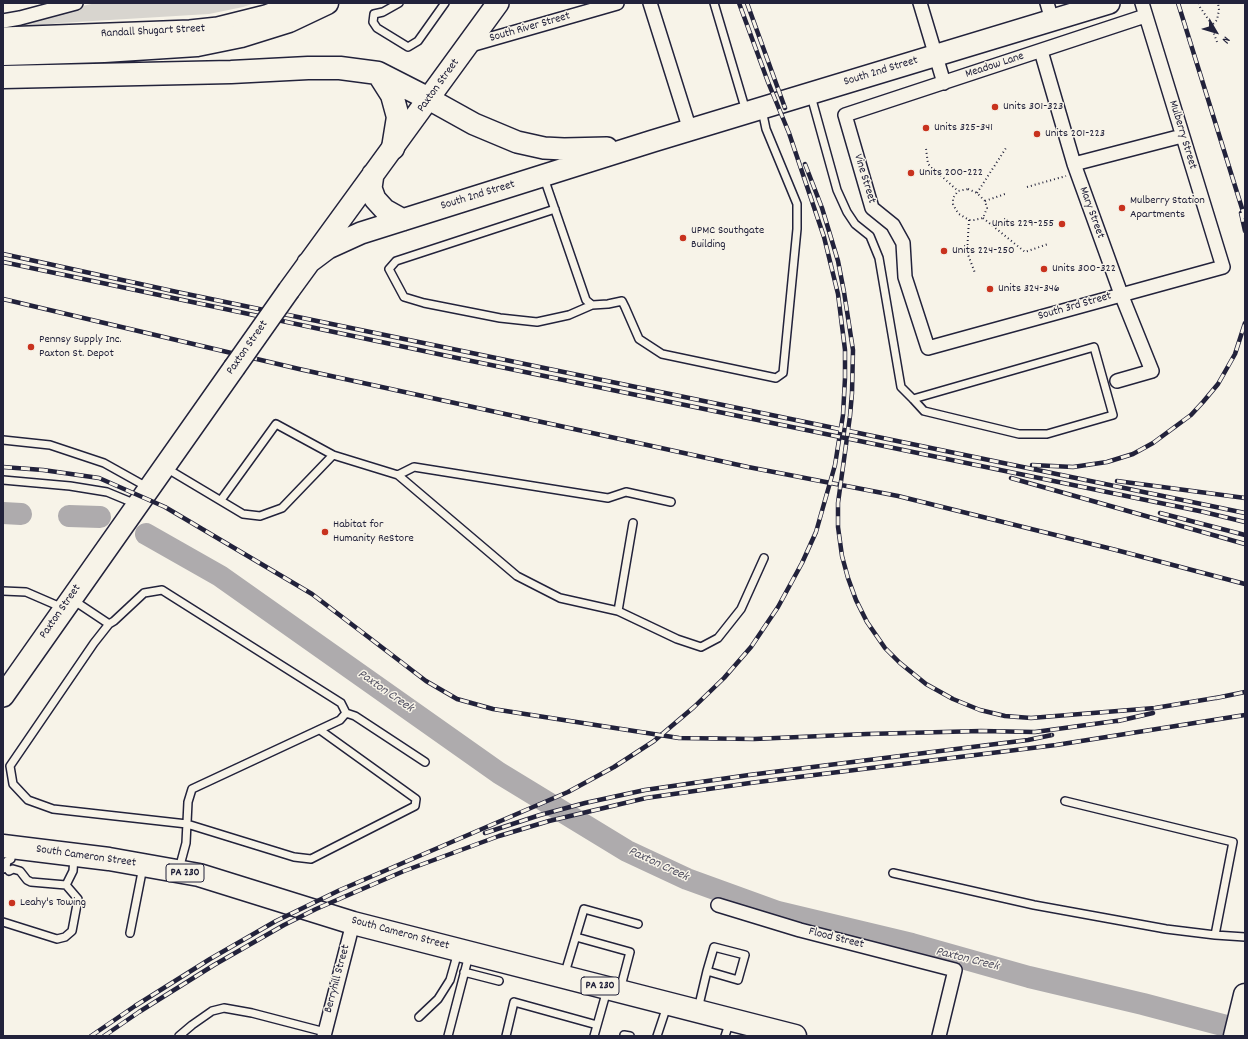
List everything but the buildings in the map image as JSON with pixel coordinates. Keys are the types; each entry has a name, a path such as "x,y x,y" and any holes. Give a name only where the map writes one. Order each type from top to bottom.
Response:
{"highway":[{"path":"3,54 104,51 196,45 241,36 289,21 327,3"},
{"path":"3,77 340,68 378,73 429,99"},
{"path":"378,73 392,95 398,117 393,148"},
{"name":"South Cameron Street","path":"7,858 74,855 199,875 464,958 564,977 698,1011 728,1028 795,1036"},
{"path":"1235,1036 1245,995"}],"main road":[{"name":"Randall Shugart Street","path":"3,24 190,31 218,28 266,16 300,3"},
{"name":"Paxton Street","path":"3,696 67,603 308,263 498,3"},
{"name":"South 2nd Street","path":"308,263 328,248 342,240 361,233 653,141 936,56 1049,12 1109,3"},
{"name":"South 2nd Street","path":"429,99 474,124 498,135 517,142 544,148 609,148 653,141"},
{"path":"374,174 371,188 375,199 385,210 403,220"}],"street":[{"path":"3,24 76,3"},
{"name":"South River Street","path":"467,46 617,3"},
{"path":"650,3 690,130"},
{"path":"920,3 944,83"},
{"name":"Mulberry Street","path":"1142,3 1223,267"},
{"name":"Meadow Lane","path":"846,116 1145,16"},
{"name":"Mary Street","path":"1041,51 1075,169 1121,294 1152,371 1117,381"},
{"name":"Vine Street","path":"846,116 872,208 893,224 903,243 905,277 928,348"},
{"path":"1075,169 1182,136"},
{"name":"South 3rd Street","path":"928,348 1223,267"},
{"name":"Flood Street","path":"718,905 800,930 956,970 939,1036"},
{"name":"Berryhill Street","path":"324,1034 353,923"}],"lane":[{"path":"399,3 383,12 374,14 373,22 377,28 408,48 418,41 445,3"},
{"path":"555,209 396,261 389,269 404,297 424,303 500,318 537,322 569,315 592,305 622,301 626,307 639,340 662,354 776,378 783,373 797,230 796,204 766,129 754,111 714,3"},
{"path":"811,94 837,190 847,212 855,224 870,236 879,258 901,387 912,399 924,411 1018,434 1047,434 1113,415 1094,347 912,399"},
{"path":"544,176 586,300 592,305"},
{"path":"221,500 276,424 333,455 398,475 517,576 560,598 618,611 677,639 701,647 718,638 741,609 764,558"},
{"path":"3,440 50,445 104,463 143,496"},
{"path":"164,467 243,514 260,516 282,508 333,455"},
{"path":"398,475 414,467 608,498 626,492 671,502"},
{"path":"3,480 70,486 143,496"},
{"path":"618,611 632,523"},
{"path":"320,730 416,799 415,806 311,859 294,857 187,824 53,809 28,800 13,784 10,766 94,643 109,624 144,593 162,590 341,703 346,713 355,716 425,762"},
{"path":"3,591 26,592 67,603 109,624"},
{"path":"179,871 186,843 188,802 192,789 320,730 340,720 346,713"},
{"path":"1066,801 1233,842 1215,935"},
{"path":"66,885 72,871 74,855"},
{"path":"3,922 57,939 65,937 72,931 78,899 66,885 30,882 20,871 13,869 14,862 7,858"},
{"path":"130,933 143,865"},
{"path":"893,873 1034,905 1166,929 1245,938"},
{"path":"564,977 584,909 638,924"},
{"path":"576,937 630,952 594,1036"},
{"path":"698,1011 707,971 714,947 745,955 738,980 707,971"},
{"path":"464,958 499,981"},
{"path":"419,1017 438,1000 464,958"},
{"path":"448,1036 464,958"},
{"path":"506,1036 514,1002 598,1025"},
{"path":"657,1036 668,1004"},
{"path":"179,1036 212,1011 224,1008 252,1013 324,1034"},
{"path":"624,1036 630,1036"}],"path":[{"path":"1199,3 1212,25 1211,26 1217,42"},
{"path":"1212,25 1217,20 1220,10 1218,3"},
{"path":"977,193 1006,148"},
{"path":"926,149 928,164 958,191"},
{"path":"1027,187 1075,169"},
{"path":"968,189 977,193 984,201 987,208 983,218 969,220 960,214 953,204 953,198 958,191 968,189"},
{"path":"984,201 1005,194"},
{"path":"983,218 1025,252 1048,244"},
{"path":"969,220 967,252 975,273"}],"shaded area":[{"path":"96,3 255,3 209,14 60,23 13,29 10,22"}],"waterway":[{"name":"Paxton Creek","path":"3,513 21,514"},
{"name":"Paxton Creek","path":"69,516 100,517"},
{"name":"Paxton Creek","path":"146,534 220,576 499,773 627,851 687,879 778,912 912,944 1029,977 1143,1004 1245,1031"}],"railway":[{"path":"91,1036 135,1006 210,959 276,921 340,890 568,792 614,767 654,741 694,707 724,678 751,647 778,607 802,563 816,532 835,465 843,415 845,350 838,294 824,237 789,133 768,82 739,3"},
{"path":"747,3 785,108"},
{"path":"1178,3 1245,218"},
{"path":"805,164 822,208 838,261 853,350 850,416 838,503 838,527 842,556 856,600 867,622 885,648 900,663 926,684 953,699 980,710 1005,716 1031,718 1155,708 1221,697"},
{"path":"1241,213 1245,231"},
{"path":"3,254 177,292 1245,513"},
{"path":"3,262 457,358 1204,512 1245,522"},
{"path":"3,299 299,369 748,467 898,496 1116,550 1245,584"},
{"path":"1032,465 1073,467 1107,462 1133,454 1153,443 1191,415 1218,384 1235,354 1245,323"},
{"path":"3,467 43,470 99,478 165,507 312,594 426,681 457,699 493,709 679,738 754,739 981,731 1035,732 1123,720"},
{"path":"1011,478 1245,544"},
{"path":"1117,481 1245,498"},
{"path":"1160,513 1245,535"},
{"path":"1216,698 1245,692"},
{"path":"1118,721 1153,713"},
{"path":"104,1036 214,965 284,925 316,909 404,871 499,836 549,821 646,798 750,783 1056,745 1245,715"},
{"path":"485,833 540,815 585,803 645,790 749,775 1028,740 1052,735"}],"place":[{"name":"Units 301-323","path":"995,107"},
{"name":"Units 325-341","path":"926,128"},
{"name":"Units 201-223","path":"1037,134"},
{"name":"Units 200-222","path":"911,173"},
{"name":"Mulberry Station Apartments","path":"1122,208"},
{"name":"Units 229-255","path":"1062,224"},
{"name":"UPMC Southgate Building","path":"683,238"},
{"name":"Units 224-250","path":"944,251"},
{"name":"Units 300-322","path":"1044,269"},
{"name":"Units 324-346","path":"990,289"},
{"name":"Pennsy Supply Inc. Paxton St. Depot","path":"31,347"},
{"name":"Habitat for Humanity ReStore","path":"325,532"},
{"name":"Leahy's Towing","path":"12,903"}]}
